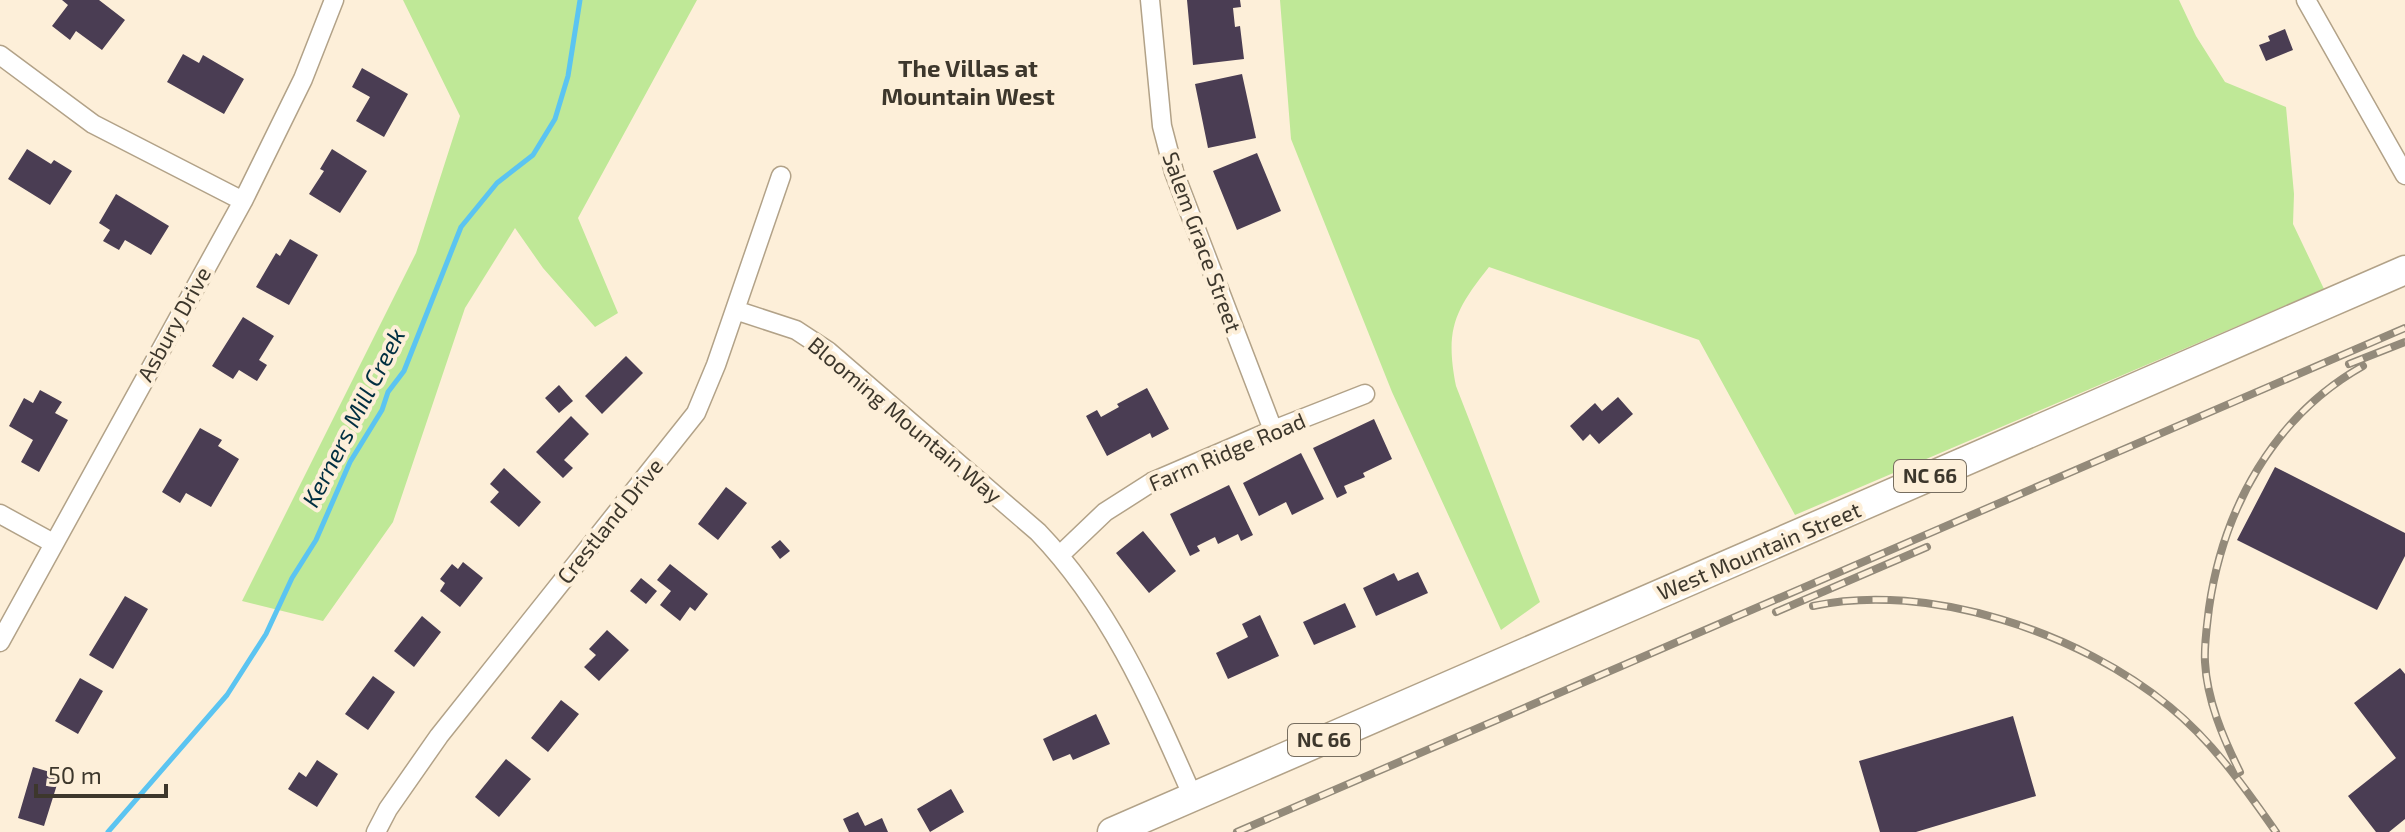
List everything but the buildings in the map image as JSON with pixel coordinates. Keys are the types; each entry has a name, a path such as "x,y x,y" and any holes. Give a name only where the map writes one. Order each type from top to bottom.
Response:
{"main road":[{"name":"West Mountain Street","path":"1112,832 2405,270"}],"street":[{"name":"Asbury Drive","path":"0,642 243,201 303,79 334,0"},
{"name":"Salem Grace Street","path":"1150,0 1162,126 1174,172 1273,430"},
{"path":"2306,0 2405,175"},
{"path":"0,55 93,124 243,201"},
{"name":"Crestland Drive","path":"376,832 388,809 439,736 696,413 706,393 781,176"},
{"name":"Blooming Mountain Way","path":"735,310 796,330 828,351 1038,532 1060,555 1092,597 1139,676 1193,797"},
{"name":"Farm Ridge Road","path":"1060,555 1105,512 1152,482 1365,394"},
{"path":"0,514 53,543"}],"green space":[{"path":"403,0 697,0 578,218 618,313 595,327 543,268 515,228 465,308 393,522 323,621 242,601 416,253 460,116"},
{"path":"1280,0 2179,0 2196,36 2225,82 2286,107 2294,194 2293,224 2324,289 1795,515 1699,340 1489,267 1468,296 1455,322 1452,335 1453,367 1456,386 1540,602 1501,630 1392,392 1291,139"}],"waterway":[{"name":"Kerners Mill Creek","path":"108,832 227,695 266,634 292,578 316,540 350,462 382,410 388,392 404,371 461,227 497,183 533,155 555,119 568,76 580,0"}],"railway":[{"path":"1237,832 2405,328"},
{"path":"2349,364 2405,342"},
{"path":"2240,772 2217,718 2205,662 2209,608 2226,535 2240,501 2279,438 2303,411 2363,366"},
{"path":"1776,612 1927,547"},
{"path":"1813,606 1858,600 1905,601 1953,607 2001,619 2093,656 2134,680 2186,721 2228,766 2276,832"}],"district":[{"name":"The Villas at Mountain West","path":"968,83"}]}
